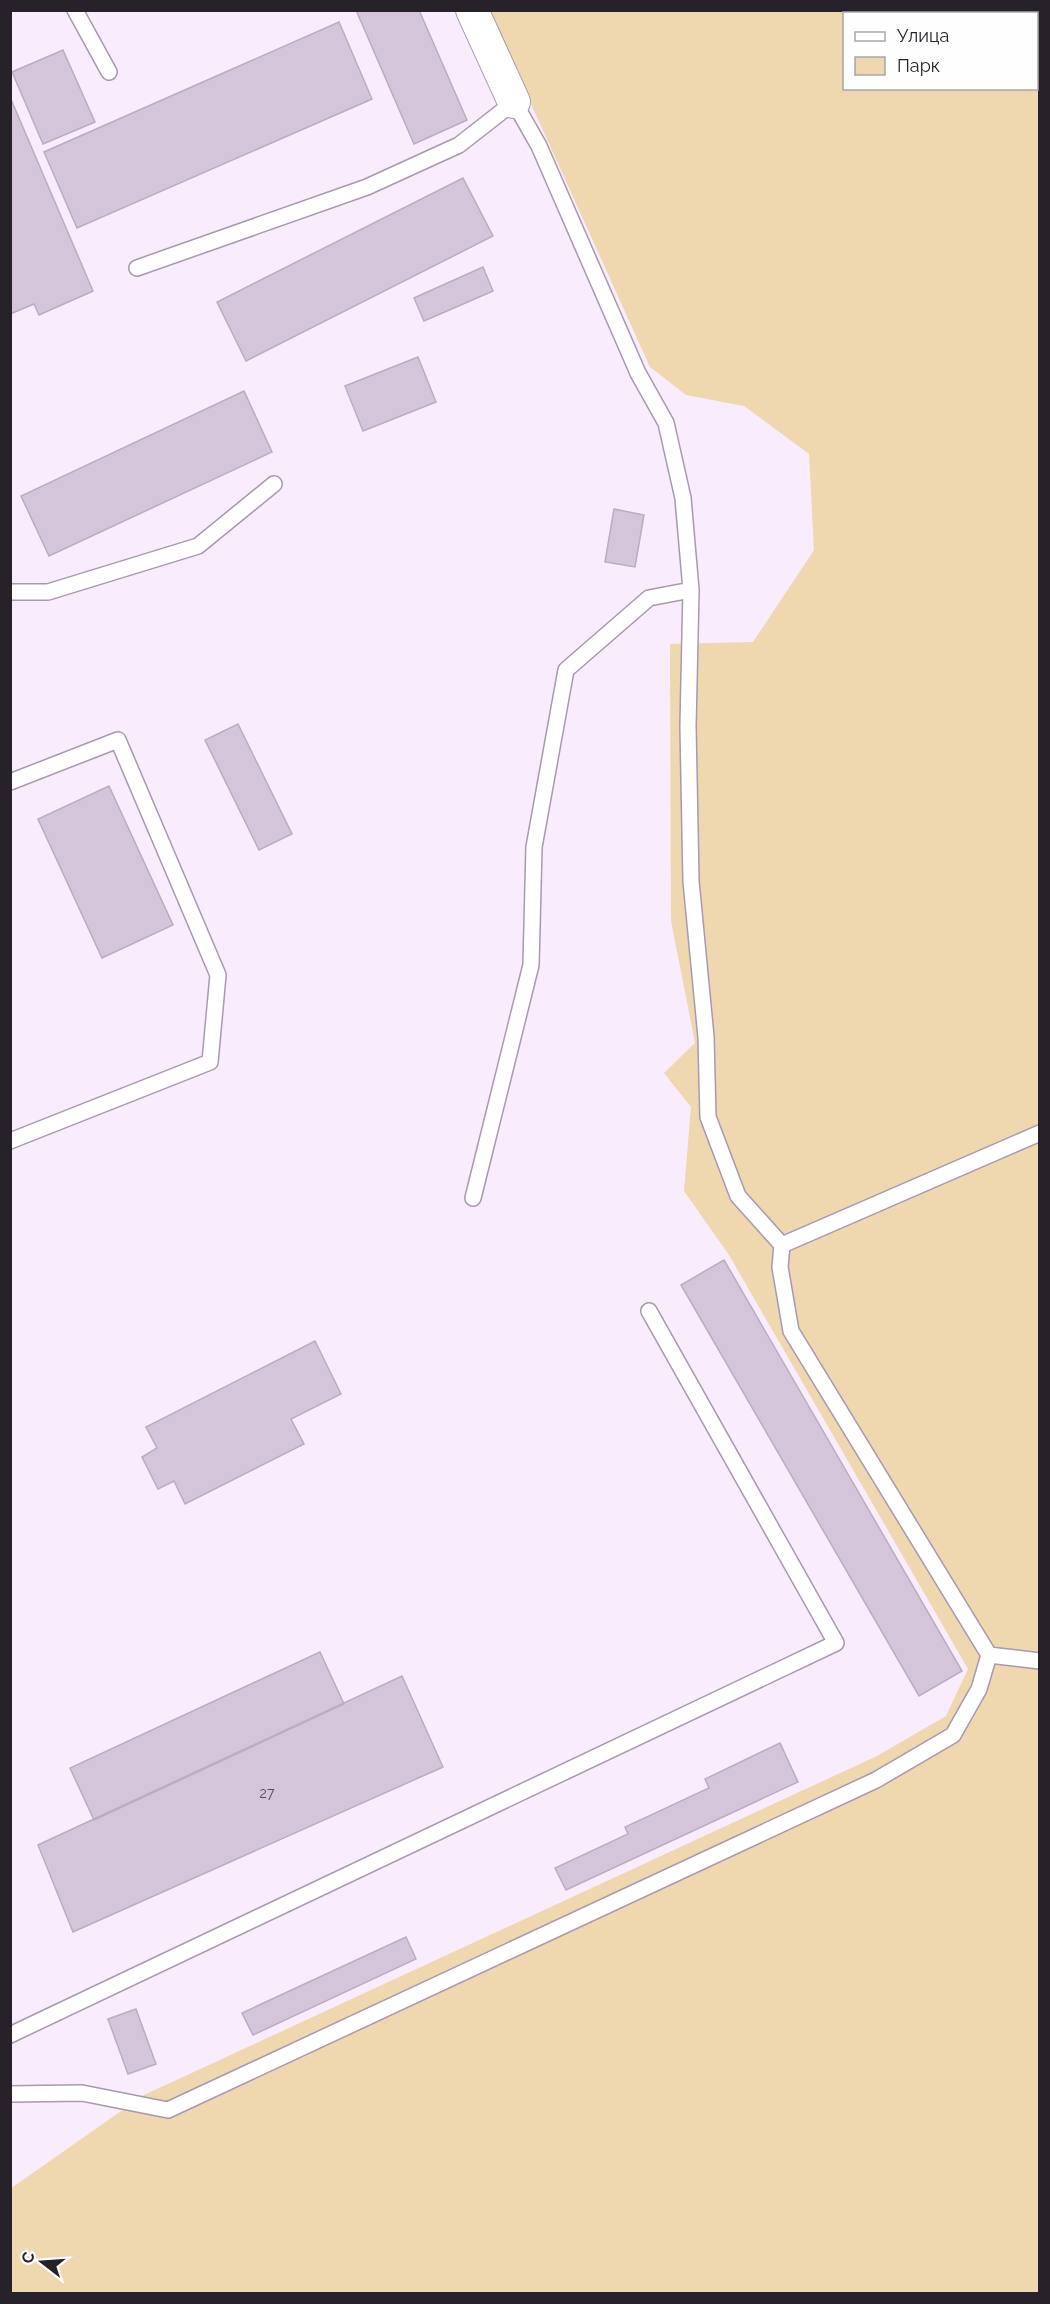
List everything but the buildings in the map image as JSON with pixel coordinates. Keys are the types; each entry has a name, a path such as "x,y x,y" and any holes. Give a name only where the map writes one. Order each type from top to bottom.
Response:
{"street":[{"path":"472,10 514,102"}],"lane":[{"path":"75,10 109,72"},
{"path":"10,2094 82,2093 168,2110 876,1780 952,1735 979,1689 989,1655 792,1331 780,1267 782,1245 738,1196 708,1117 706,1037 691,880 688,726 691,590 682,498 666,423 638,373 539,146 514,102 459,145 367,187 136,268"},
{"path":"10,592 48,592 198,546 274,483"},
{"path":"473,1198 531,965 534,846 566,670 649,598 691,590"},
{"path":"10,782 118,740 218,975 210,1062 10,1141"},
{"path":"782,1245 1040,1133"},
{"path":"10,2035 836,1643 649,1311"},
{"path":"989,1655 1040,1661"}],"green space":[{"path":"489,11 1039,11 1039,2293 11,2293 10,2189 144,2095 877,1756 946,1716 968,1669 729,1255 684,1191 691,1107 664,1073 695,1043 671,921 670,644 753,642 814,550 809,454 744,406 686,395 650,367"}]}
